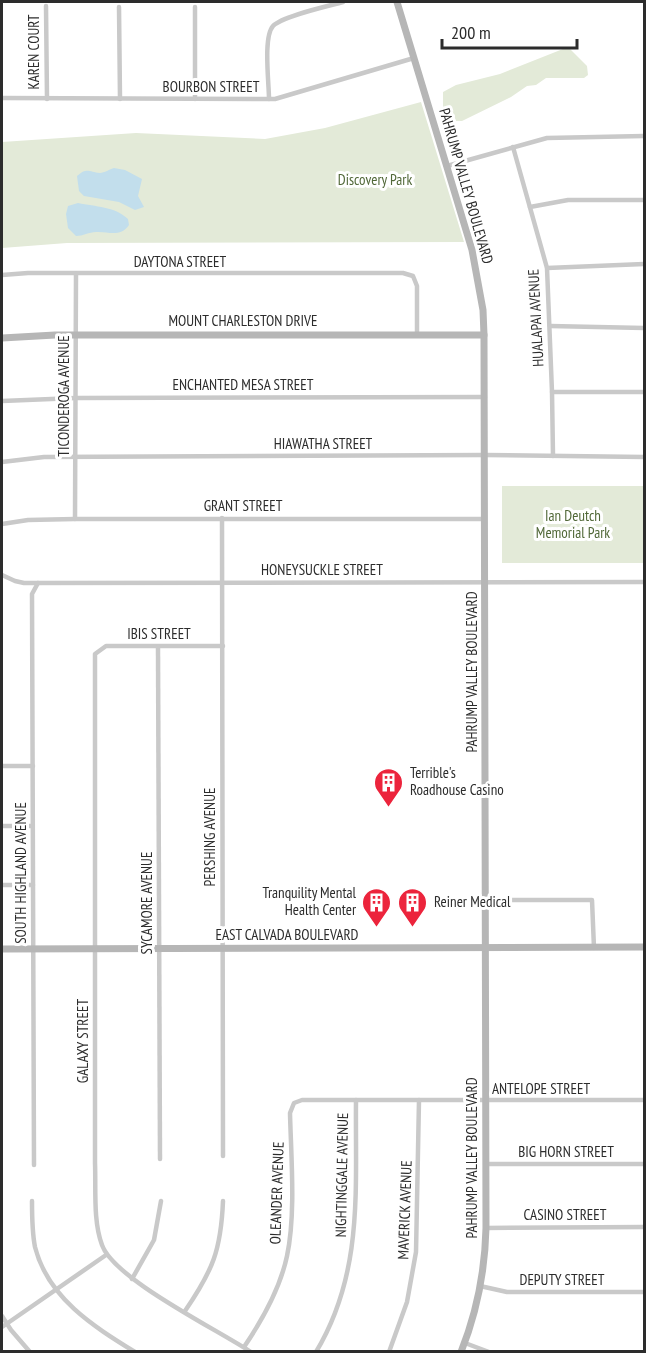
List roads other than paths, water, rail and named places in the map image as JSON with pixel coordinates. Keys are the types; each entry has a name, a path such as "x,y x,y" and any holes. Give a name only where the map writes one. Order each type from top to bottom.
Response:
{"main road":[{"name":"PAHRUMP VALLEY BOULEVARD","path":"397,2 476,268 483,310 486,1228 480,1286 461,1352"},
{"name":"MOUNT CHARLESTON DRIVE","path":"2,338 76,335 484,335"},
{"name":"EAST CALVADA BOULEVARD","path":"2,949 645,947"}],"street":[{"path":"269,99 269,36 272,27 284,19 343,2"},
{"name":"KAREN COURT","path":"46,6 47,99"},
{"path":"119,7 120,99"},
{"path":"195,7 195,99"},
{"name":"BOURBON STREET","path":"2,98 269,99 284,97 414,58"},
{"path":"447,166 547,138 645,136"},
{"name":"HUALAPAI AVENUE","path":"513,147 547,268 553,456"},
{"path":"530,207 568,200 645,200"},
{"path":"547,268 645,264"},
{"name":"DAYTONA STREET","path":"2,275 403,273 413,276 417,286 417,335"},
{"name":"TICONDEROGA AVENUE","path":"75,519 76,274"},
{"path":"550,326 645,328"},
{"path":"552,392 645,392"},
{"name":"ENCHANTED MESA STREET","path":"2,401 76,398 485,397"},
{"name":"HIAWATHA STREET","path":"2,462 34,458 76,457 645,457"},
{"name":"PERSHING AVENUE","path":"222,518 223,1156"},
{"name":"GRANT STREET","path":"2,525 28,520 75,519 485,519"},
{"name":"HONEYSUCKLE STREET","path":"2,575 15,581 38,583 645,582"},
{"name":"SOUTH HIGHLAND AVENUE","path":"34,1165 32,594 38,583"},
{"name":"IBIS STREET","path":"97,652 106,646 223,646"},
{"name":"SYCAMORE AVENUE","path":"158,647 160,1159"},
{"name":"GALAXY STREET","path":"97,652 94,660 95,1163 98,1232 106,1255"},
{"path":"2,766 33,766"},
{"path":"2,826 32,826"},
{"path":"2,885 33,885"},
{"path":"486,900 592,900 594,948"},
{"name":"ANTELOPE STREET","path":"294,1103 302,1100 645,1100"},
{"name":"NIGHTINGGALE AVENUE","path":"316,1352 340,1301 355,1231 356,1100"},
{"name":"MAVERICK AVENUE","path":"388,1352 406,1302 417,1252 419,1101"},
{"name":"OLEANDER AVENUE","path":"244,1347 260,1323 287,1258 290,1228 290,1113 294,1103"},
{"name":"BIG HORN STREET","path":"486,1164 645,1164"},
{"path":"32,1201 35,1245 40,1263 55,1290 87,1320 135,1352"},
{"path":"132,1279 154,1240 161,1201"},
{"path":"185,1311 205,1282 215,1260 222,1233 224,1201"},
{"name":"CASINO STREET","path":"486,1228 645,1227"},
{"path":"4,1325 106,1255 132,1279 251,1352"},
{"name":"DEPUTY STREET","path":"480,1286 507,1292 645,1292"},
{"path":"2,1316 4,1325 30,1352"},
{"path":"465,1343 489,1352"}],"water":[{"path":"114,168 125,170 142,179 138,196 144,207 135,210 119,202 84,196 79,191 77,176 80,173 88,171 102,173"},
{"path":"78,203 117,212 128,219 129,225 118,233 93,232 76,236 68,228 66,214 68,206"}],"place":[{"name":"Terrible's Roadhouse Casino","path":"389,808"},
{"name":"Tranquility Mental Health Center","path":"377,928"},
{"name":"Reiner Medical","path":"413,928"}],"park label":[{"name":"Discovery Park","path":"375,180"},
{"name":"Ian Deutch Memorial Park","path":"573,524"}]}
